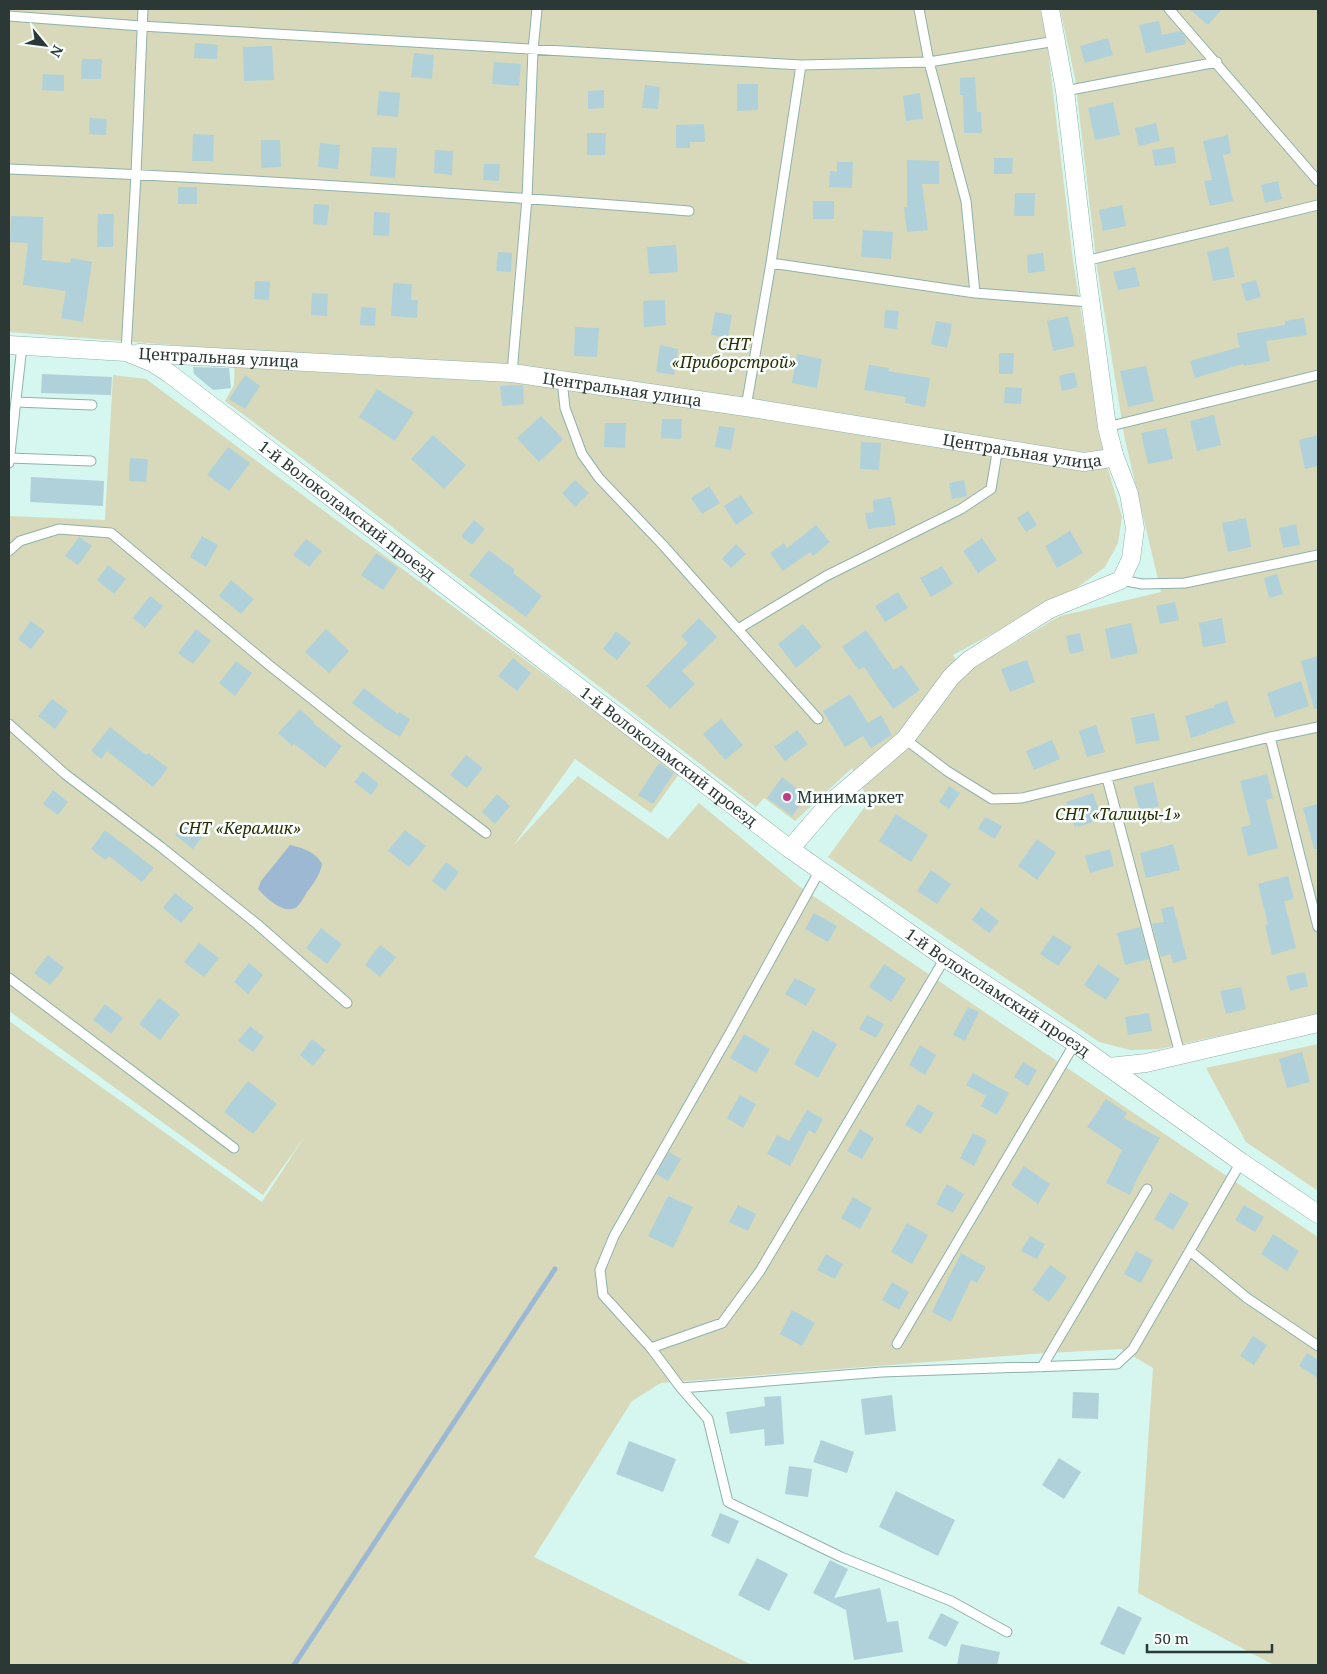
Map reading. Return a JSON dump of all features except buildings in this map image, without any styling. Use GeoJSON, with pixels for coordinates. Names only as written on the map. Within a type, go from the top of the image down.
{"type":"FeatureCollection","features":[{"type":"Feature","properties":{"kind":"street"},"geometry":{"type":"LineString","coordinates":[[790,848],[828,805],[905,739],[951,677],[968,660],[1050,609],[1121,580],[1132,559],[1135,528],[1128,494],[1114,455],[1107,427],[1065,91],[1050,9]]}},
{"type":"Feature","properties":{"kind":"street","name":"1-й Волоколамский проезд"},"geometry":{"type":"LineString","coordinates":[[15,346],[126,352],[153,363],[184,384],[820,870],[945,958],[1075,1043],[1241,1162],[1318,1214]]}},
{"type":"Feature","properties":{"kind":"street","name":"Центральная улица"},"geometry":{"type":"LineString","coordinates":[[126,352],[512,373],[998,447],[1084,462],[1105,459],[1114,455]]}},
{"type":"Feature","properties":{"kind":"street"},"geometry":{"type":"LineString","coordinates":[[1109,1067],[1146,1063],[1318,1023]]}},
{"type":"Feature","properties":{"kind":"lane"},"geometry":{"type":"LineString","coordinates":[[126,352],[136,174],[142,9]]}},
{"type":"Feature","properties":{"kind":"lane"},"geometry":{"type":"LineString","coordinates":[[512,373],[527,198],[533,50],[537,9]]}},
{"type":"Feature","properties":{"kind":"lane"},"geometry":{"type":"LineString","coordinates":[[919,9],[929,62],[966,201],[975,293]]}},
{"type":"Feature","properties":{"kind":"lane"},"geometry":{"type":"LineString","coordinates":[[1170,9],[1318,181]]}},
{"type":"Feature","properties":{"kind":"lane"},"geometry":{"type":"LineString","coordinates":[[9,16],[533,50],[801,64],[929,62],[1056,41]]}},
{"type":"Feature","properties":{"kind":"lane"},"geometry":{"type":"LineString","coordinates":[[1065,91],[1217,62]]}},
{"type":"Feature","properties":{"kind":"lane"},"geometry":{"type":"LineString","coordinates":[[746,408],[771,263],[801,64]]}},
{"type":"Feature","properties":{"kind":"lane"},"geometry":{"type":"LineString","coordinates":[[9,169],[136,174],[527,198],[689,211]]}},
{"type":"Feature","properties":{"kind":"lane"},"geometry":{"type":"LineString","coordinates":[[1085,261],[1318,205]]}},
{"type":"Feature","properties":{"kind":"lane"},"geometry":{"type":"LineString","coordinates":[[771,263],[975,293],[1090,302]]}},
{"type":"Feature","properties":{"kind":"lane"},"geometry":{"type":"LineString","coordinates":[[9,463],[16,402],[15,346]]}},
{"type":"Feature","properties":{"kind":"lane"},"geometry":{"type":"LineString","coordinates":[[1107,427],[1318,375]]}},
{"type":"Feature","properties":{"kind":"lane"},"geometry":{"type":"LineString","coordinates":[[562,380],[565,408],[582,454],[599,478],[662,544],[818,719]]}},
{"type":"Feature","properties":{"kind":"lane"},"geometry":{"type":"LineString","coordinates":[[16,402],[92,405]]}},
{"type":"Feature","properties":{"kind":"lane"},"geometry":{"type":"LineString","coordinates":[[738,629],[826,576],[961,509],[991,489],[998,447]]}},
{"type":"Feature","properties":{"kind":"lane"},"geometry":{"type":"LineString","coordinates":[[9,458],[91,461]]}},
{"type":"Feature","properties":{"kind":"lane"},"geometry":{"type":"LineString","coordinates":[[9,551],[20,541],[59,529],[112,533],[276,670],[356,734],[486,833]]}},
{"type":"Feature","properties":{"kind":"lane"},"geometry":{"type":"LineString","coordinates":[[1121,580],[1142,584],[1185,583],[1318,554]]}},
{"type":"Feature","properties":{"kind":"lane"},"geometry":{"type":"LineString","coordinates":[[9,724],[65,774],[161,847],[257,924],[347,1003]]}},
{"type":"Feature","properties":{"kind":"lane"},"geometry":{"type":"LineString","coordinates":[[905,739],[947,771],[992,799],[1022,798],[1318,727]]}},
{"type":"Feature","properties":{"kind":"lane"},"geometry":{"type":"LineString","coordinates":[[1270,737],[1318,927]]}},
{"type":"Feature","properties":{"kind":"lane"},"geometry":{"type":"LineString","coordinates":[[1107,778],[1180,1054]]}},
{"type":"Feature","properties":{"kind":"lane"},"geometry":{"type":"LineString","coordinates":[[820,870],[729,1035],[614,1236],[600,1270],[603,1296],[651,1348],[681,1388],[708,1419],[728,1502],[841,1557],[951,1601],[1007,1632]]}},
{"type":"Feature","properties":{"kind":"lane"},"geometry":{"type":"LineString","coordinates":[[651,1348],[722,1323],[760,1271],[945,958]]}},
{"type":"Feature","properties":{"kind":"lane"},"geometry":{"type":"LineString","coordinates":[[9,978],[234,1148]]}},
{"type":"Feature","properties":{"kind":"lane"},"geometry":{"type":"LineString","coordinates":[[897,1344],[1075,1043]]}},
{"type":"Feature","properties":{"kind":"lane"},"geometry":{"type":"LineString","coordinates":[[681,1388],[882,1372],[1117,1364],[1133,1349],[1241,1162]]}},
{"type":"Feature","properties":{"kind":"lane"},"geometry":{"type":"LineString","coordinates":[[1042,1367],[1147,1189]]}},
{"type":"Feature","properties":{"kind":"lane"},"geometry":{"type":"LineString","coordinates":[[1190,1251],[1247,1298],[1318,1346]]}},
{"type":"Feature","properties":{"kind":"green space","name":"СНТ «Приборстрой»"},"geometry":{"type":"Polygon","coordinates":[[[9,9],[1040,9],[1046,33],[1073,261],[1096,406],[1105,459],[1122,517],[1118,543],[1105,567],[1078,587],[953,655],[965,672],[1060,616],[1161,592],[1125,440],[1097,267],[1075,78],[1060,9],[1318,9],[1318,1014],[1159,1049],[1130,1050],[1099,1042],[828,857],[869,801],[852,768],[795,821],[764,798],[756,807],[335,483],[225,401],[234,385],[235,350],[9,332],[9,9]]]}},
{"type":"Feature","properties":{"kind":"green space","name":"СНТ «Керамик»"},"geometry":{"type":"Polygon","coordinates":[[[113,375],[146,379],[679,774],[651,813],[575,759],[513,846],[578,776],[668,839],[699,803],[800,887],[1318,1237],[1318,1665],[1274,1665],[1138,1593],[1153,1368],[1121,1349],[1032,1354],[661,1383],[632,1401],[534,1557],[752,1665],[9,1665],[9,1021],[262,1202],[305,1136],[263,1195],[9,1011],[9,516],[105,520],[113,375]]]}},
{"type":"Feature","properties":{"kind":"green space"},"geometry":{"type":"Polygon","coordinates":[[[1318,1044],[1318,1191],[1246,1142],[1206,1068],[1318,1044]]]}},
{"type":"Feature","properties":{"kind":"water"},"geometry":{"type":"Polygon","coordinates":[[[290,845],[313,854],[322,864],[320,872],[302,901],[295,908],[285,909],[275,904],[258,889],[261,881],[290,845]]]}},
{"type":"Feature","properties":{"kind":"waterway"},"geometry":{"type":"LineString","coordinates":[[294,1665],[555,1269]]}},
{"type":"Feature","properties":{"kind":"place","name":"Минимаркет"},"geometry":{"type":"Point","coordinates":[787,797]}},
{"type":"Feature","properties":{"kind":"park label","name":"СНТ «Талицы-1»"},"geometry":{"type":"Point","coordinates":[1118,814]}}]}
